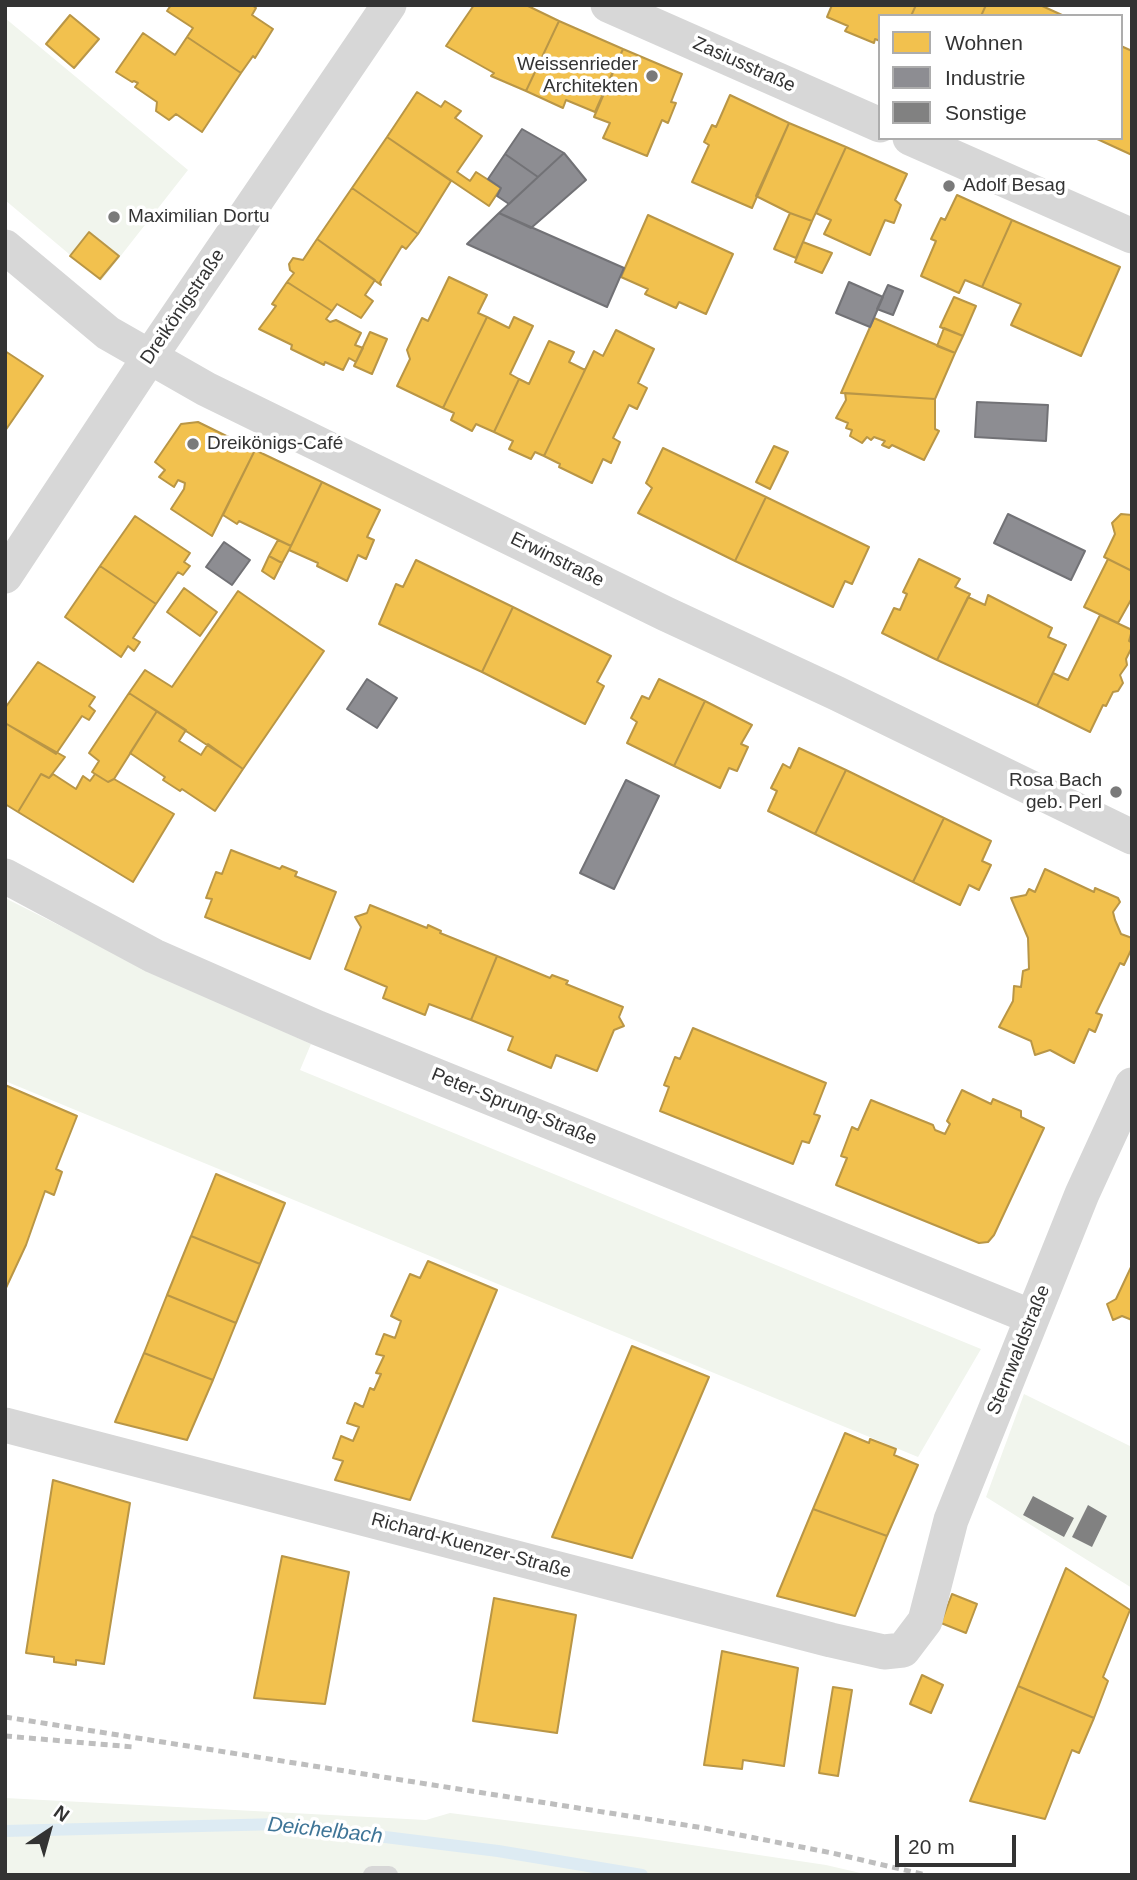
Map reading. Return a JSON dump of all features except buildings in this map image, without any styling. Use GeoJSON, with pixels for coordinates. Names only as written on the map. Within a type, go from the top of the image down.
{"type":"FeatureCollection","features":[{"type":"Feature","properties":{"kind":"street","name":"Dreikönigstraße"},"geometry":{"type":"LineString","coordinates":[[5,576],[149,358],[389,5]]}},
{"type":"Feature","properties":{"kind":"street","name":"Zasiusstraße"},"geometry":{"type":"LineString","coordinates":[[608,5],[878,124]]}},
{"type":"Feature","properties":{"kind":"street"},"geometry":{"type":"LineString","coordinates":[[915,140],[1132,236]]}},
{"type":"Feature","properties":{"kind":"street","name":"Erwinstraße"},"geometry":{"type":"LineString","coordinates":[[5,247],[108,333],[206,388],[654,608],[824,687],[1132,837]]}},
{"type":"Feature","properties":{"kind":"street","name":"Peter-Sprung-Straße"},"geometry":{"type":"LineString","coordinates":[[5,876],[154,956],[318,1028],[1032,1317]]}},
{"type":"Feature","properties":{"kind":"street","name":"Sternwaldstraße"},"geometry":{"type":"LineString","coordinates":[[925,1621],[951,1520],[1082,1194],[1132,1085]]}},
{"type":"Feature","properties":{"kind":"street","name":"Richard-Kuenzer-Straße"},"geometry":{"type":"LineString","coordinates":[[5,1425],[884,1653],[903,1650],[925,1621]]}},
{"type":"Feature","properties":{"kind":"lane"},"geometry":{"type":"LineString","coordinates":[[372,1875],[389,1875]]}},
{"type":"Feature","properties":{"kind":"shaded area"},"geometry":{"type":"Polygon","coordinates":[[[5,18],[188,170],[101,281],[5,200],[5,18]]]}},
{"type":"Feature","properties":{"kind":"shaded area"},"geometry":{"type":"Polygon","coordinates":[[[5,898],[120,956],[311,1044],[300,1070],[981,1349],[918,1457],[5,1081],[5,898]]]}},
{"type":"Feature","properties":{"kind":"shaded area"},"geometry":{"type":"Polygon","coordinates":[[[1024,1394],[1132,1447],[1132,1588],[986,1497],[1024,1394]]]}},
{"type":"Feature","properties":{"kind":"shaded area"},"geometry":{"type":"Polygon","coordinates":[[[5,1798],[426,1820],[450,1813],[638,1837],[826,1865],[869,1875],[5,1875],[5,1798]]]}},
{"type":"Feature","properties":{"kind":"waterway","name":"Deichelbach"},"geometry":{"type":"LineString","coordinates":[[5,1831],[280,1824],[498,1851],[642,1875]]}},
{"type":"Feature","properties":{"kind":"railway"},"geometry":{"type":"LineString","coordinates":[[5,1717],[704,1828],[926,1875]]}},
{"type":"Feature","properties":{"kind":"railway"},"geometry":{"type":"LineString","coordinates":[[5,1736],[133,1747]]}},
{"type":"Feature","properties":{"kind":"place","name":"Weissenrieder Architekten"},"geometry":{"type":"Point","coordinates":[652,76]}},
{"type":"Feature","properties":{"kind":"place","name":"Adolf Besag"},"geometry":{"type":"Point","coordinates":[949,186]}},
{"type":"Feature","properties":{"kind":"place","name":"Maximilian Dortu"},"geometry":{"type":"Point","coordinates":[114,217]}},
{"type":"Feature","properties":{"kind":"place","name":"Dreikönigs-Café"},"geometry":{"type":"Point","coordinates":[193,444]}},
{"type":"Feature","properties":{"kind":"place","name":"Rosa Bach geb. Perl"},"geometry":{"type":"Point","coordinates":[1116,792]}}]}
